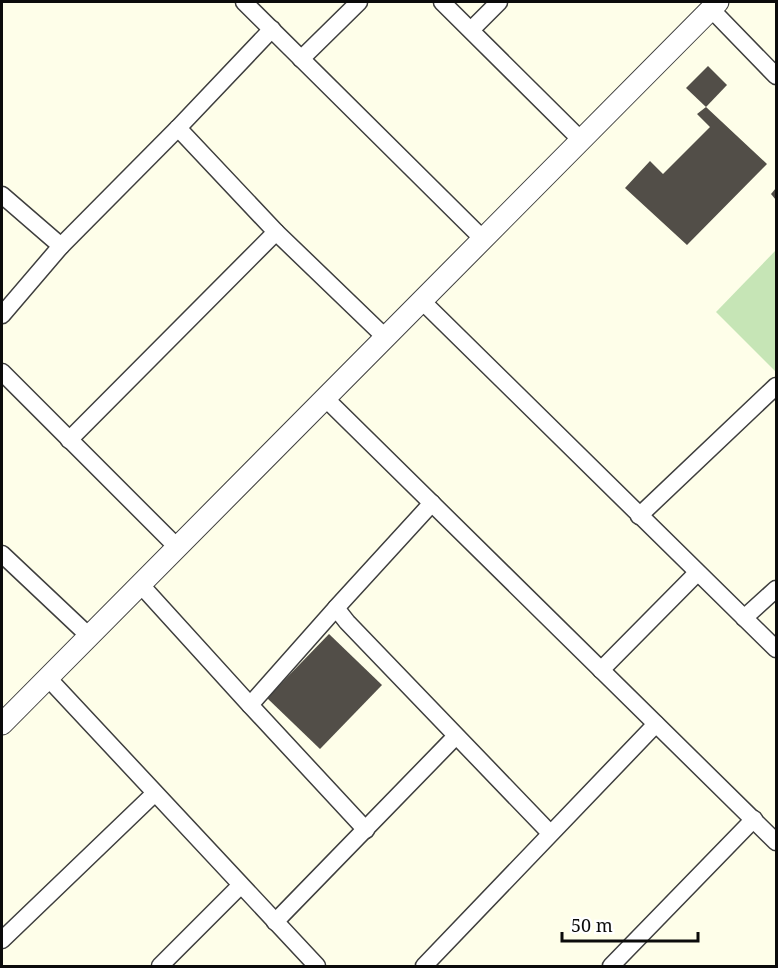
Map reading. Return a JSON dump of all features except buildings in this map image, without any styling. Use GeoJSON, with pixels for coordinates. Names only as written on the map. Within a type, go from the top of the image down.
{"type":"FeatureCollection","features":[{"type":"Feature","properties":{"kind":"street"},"geometry":{"type":"LineString","coordinates":[[244,2],[483,239]]}},
{"type":"Feature","properties":{"kind":"street"},"geometry":{"type":"LineString","coordinates":[[301,59],[359,2]]}},
{"type":"Feature","properties":{"kind":"street"},"geometry":{"type":"LineString","coordinates":[[442,2],[581,140]]}},
{"type":"Feature","properties":{"kind":"street"},"geometry":{"type":"LineString","coordinates":[[471,30],[499,2]]}},
{"type":"Feature","properties":{"kind":"street"},"geometry":{"type":"LineString","coordinates":[[2,724],[714,5],[777,76]]}},
{"type":"Feature","properties":{"kind":"street"},"geometry":{"type":"LineString","coordinates":[[2,315],[61,246],[272,29]]}},
{"type":"Feature","properties":{"kind":"street"},"geometry":{"type":"LineString","coordinates":[[178,128],[276,232],[385,337]]}},
{"type":"Feature","properties":{"kind":"street"},"geometry":{"type":"LineString","coordinates":[[2,195],[61,246]]}},
{"type":"Feature","properties":{"kind":"street"},"geometry":{"type":"LineString","coordinates":[[69,440],[276,232]]}},
{"type":"Feature","properties":{"kind":"street"},"geometry":{"type":"LineString","coordinates":[[422,301],[777,649]]}},
{"type":"Feature","properties":{"kind":"street"},"geometry":{"type":"LineString","coordinates":[[2,372],[177,547]]}},
{"type":"Feature","properties":{"kind":"street"},"geometry":{"type":"LineString","coordinates":[[639,516],[777,386]]}},
{"type":"Feature","properties":{"kind":"street"},"geometry":{"type":"LineString","coordinates":[[325,398],[777,842]]}},
{"type":"Feature","properties":{"kind":"street"},"geometry":{"type":"LineString","coordinates":[[250,705],[432,503]]}},
{"type":"Feature","properties":{"kind":"street"},"geometry":{"type":"LineString","coordinates":[[2,554],[89,636]]}},
{"type":"Feature","properties":{"kind":"street"},"geometry":{"type":"LineString","coordinates":[[601,670],[697,573]]}},
{"type":"Feature","properties":{"kind":"street"},"geometry":{"type":"LineString","coordinates":[[140,584],[366,830]]}},
{"type":"Feature","properties":{"kind":"street"},"geometry":{"type":"LineString","coordinates":[[744,618],[777,589]]}},
{"type":"Feature","properties":{"kind":"street"},"geometry":{"type":"LineString","coordinates":[[336,608],[550,833]]}},
{"type":"Feature","properties":{"kind":"street"},"geometry":{"type":"LineString","coordinates":[[48,678],[317,966]]}},
{"type":"Feature","properties":{"kind":"street"},"geometry":{"type":"LineString","coordinates":[[424,966],[656,724]]}},
{"type":"Feature","properties":{"kind":"street"},"geometry":{"type":"LineString","coordinates":[[275,922],[456,736]]}},
{"type":"Feature","properties":{"kind":"street"},"geometry":{"type":"LineString","coordinates":[[2,940],[154,793]]}},
{"type":"Feature","properties":{"kind":"street"},"geometry":{"type":"LineString","coordinates":[[611,966],[754,819]]}},
{"type":"Feature","properties":{"kind":"street"},"geometry":{"type":"LineString","coordinates":[[160,966],[240,886]]}},
{"type":"Feature","properties":{"kind":"green space"},"geometry":{"type":"Polygon","coordinates":[[[776,250],[776,372],[716,312],[776,250]]]}}]}
